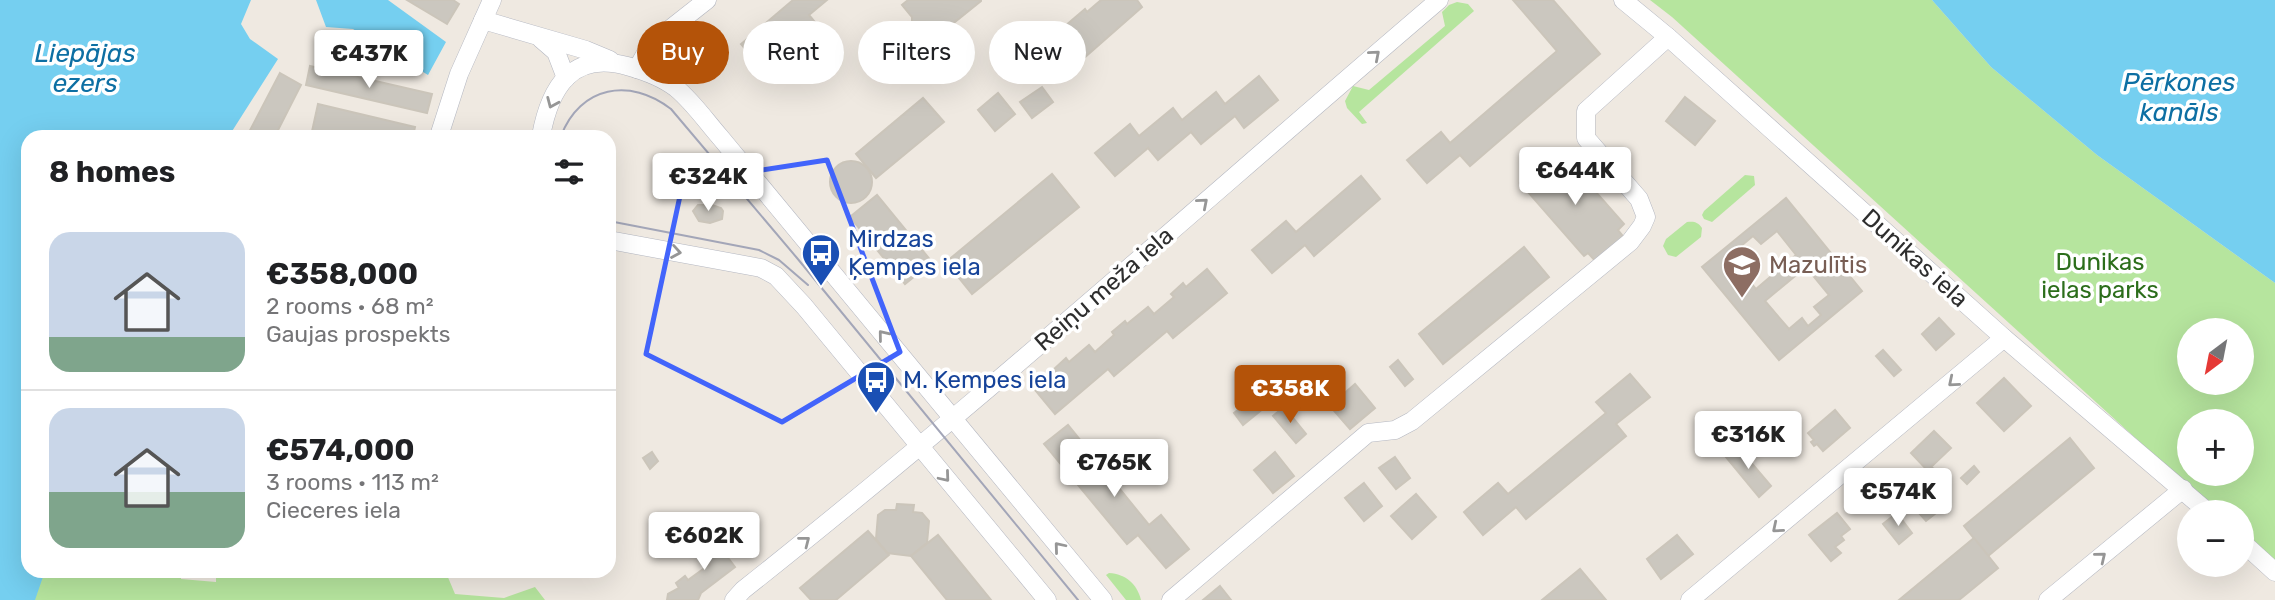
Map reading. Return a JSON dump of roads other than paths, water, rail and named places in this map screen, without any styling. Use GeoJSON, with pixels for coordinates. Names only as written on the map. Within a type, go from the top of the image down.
{"type":"FeatureCollection","features":[{"type":"Feature","properties":{"kind":"street"},"geometry":{"type":"LineString","coordinates":[[441,130],[459,74],[492,0]]}},
{"type":"Feature","properties":{"kind":"street"},"geometry":{"type":"LineString","coordinates":[[680,21],[707,0]]}},
{"type":"Feature","properties":{"kind":"street","name":"Reiņu meža iela"},"geometry":{"type":"LineString","coordinates":[[734,600],[952,420],[1439,0]]}},
{"type":"Feature","properties":{"kind":"street","name":"Dunikas iela"},"geometry":{"type":"LineString","coordinates":[[1623,0],[1668,37],[2004,338],[2195,500]]}},
{"type":"Feature","properties":{"kind":"street"},"geometry":{"type":"LineString","coordinates":[[483,20],[586,50],[637,69]]}},
{"type":"Feature","properties":{"kind":"street"},"geometry":{"type":"LineString","coordinates":[[538,37],[556,52],[566,78]]}},
{"type":"Feature","properties":{"kind":"street"},"geometry":{"type":"LineString","coordinates":[[1171,600],[1368,432],[1395,430],[1412,421],[1630,242],[1646,217],[1639,199],[1586,138],[1586,111],[1668,37]]}},
{"type":"Feature","properties":{"kind":"street"},"geometry":{"type":"LineString","coordinates":[[543,130],[554,97],[566,78],[578,68],[594,62],[618,64]]}},
{"type":"Feature","properties":{"kind":"street"},"geometry":{"type":"LineString","coordinates":[[669,84],[685,97],[1103,600]]}},
{"type":"Feature","properties":{"kind":"street"},"geometry":{"type":"LineString","coordinates":[[616,241],[761,268],[776,276],[804,306],[1047,600]]}},
{"type":"Feature","properties":{"kind":"street"},"geometry":{"type":"LineString","coordinates":[[1690,600],[2004,338]]}},
{"type":"Feature","properties":{"kind":"street"},"geometry":{"type":"LineString","coordinates":[[2048,600],[2183,489]]}},
{"type":"Feature","properties":{"kind":"street"},"geometry":{"type":"LineString","coordinates":[[2254,553],[2275,572]]}},
{"type":"Feature","properties":{"kind":"water","name":"Liepājas ezers"},"geometry":{"type":"Polygon","coordinates":[[[0,0],[251,0],[241,24],[250,39],[278,59],[233,130],[21,130],[21,578],[43,578],[35,600],[0,600],[0,0]]]}},
{"type":"Feature","properties":{"kind":"water"},"geometry":{"type":"Polygon","coordinates":[[[316,0],[388,0],[446,42],[428,75],[353,29],[326,27],[316,0]]]}},
{"type":"Feature","properties":{"kind":"water","name":"Pērkones kanāls"},"geometry":{"type":"Polygon","coordinates":[[[1932,0],[2275,0],[2275,283],[2097,155],[1991,67],[1932,0]]]}},
{"type":"Feature","properties":{"kind":"tram line"},"geometry":{"type":"LineString","coordinates":[[564,130],[580,106],[593,97],[608,92],[623,90],[639,93],[671,109],[1078,600]]}},
{"type":"Feature","properties":{"kind":"tram line"},"geometry":{"type":"LineString","coordinates":[[616,222],[759,250],[779,260],[808,285]]}},
{"type":"Feature","properties":{"kind":"place","name":"Mirdzas Ķempes iela"},"geometry":{"type":"Point","coordinates":[821,287]}},
{"type":"Feature","properties":{"kind":"place","name":"Mazulītis"},"geometry":{"type":"Point","coordinates":[1742,299]}},
{"type":"Feature","properties":{"kind":"place","name":"M. Ķempes iela"},"geometry":{"type":"Point","coordinates":[876,414]}},
{"type":"Feature","properties":{"kind":"park label","name":"Dunikas ielas parks"},"geometry":{"type":"Point","coordinates":[2100,276]}}]}
